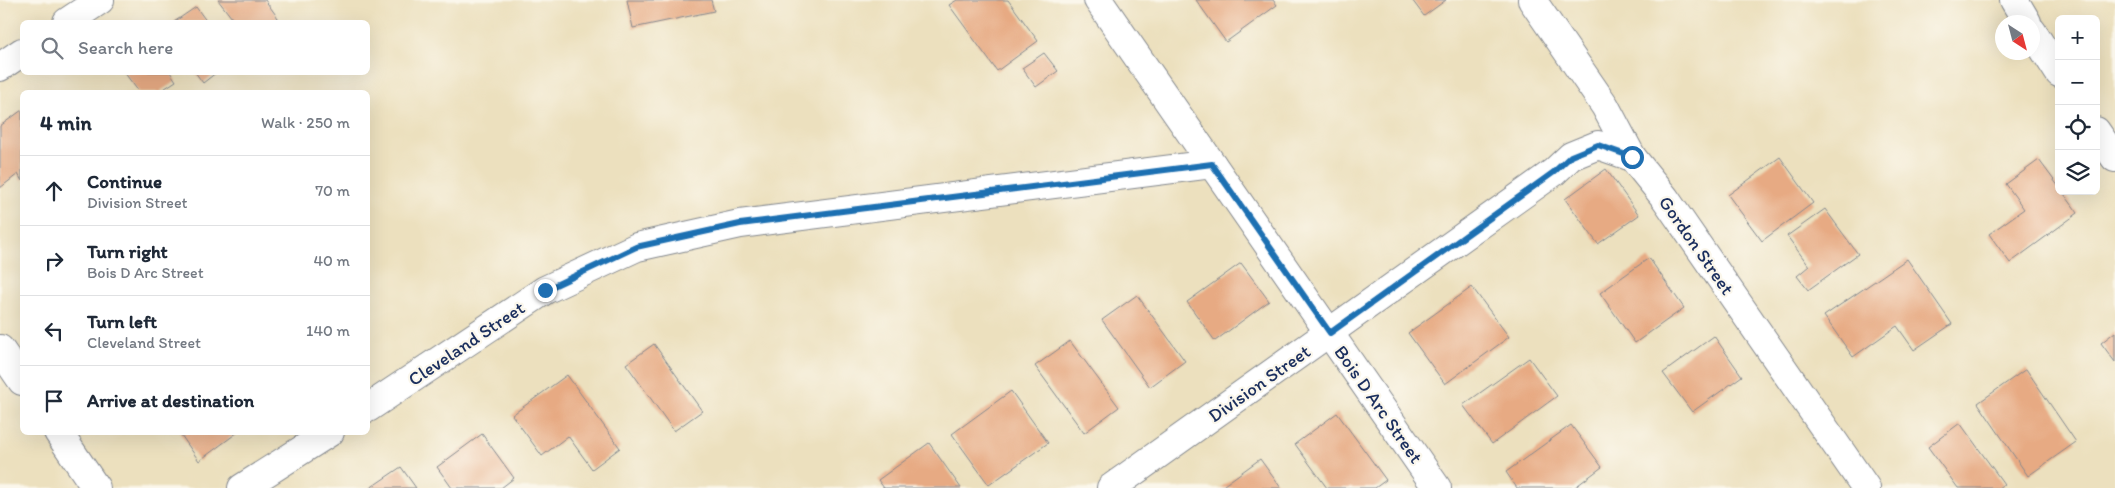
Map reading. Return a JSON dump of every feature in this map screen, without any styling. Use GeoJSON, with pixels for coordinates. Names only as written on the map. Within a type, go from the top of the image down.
{"type":"FeatureCollection","features":[{"type":"Feature","properties":{"kind":"street"},"geometry":{"type":"LineString","coordinates":[[70,20],[100,0]]}},
{"type":"Feature","properties":{"kind":"street","name":"Bois D Arc Street"},"geometry":{"type":"LineString","coordinates":[[1098,0],[1437,488]]}},
{"type":"Feature","properties":{"kind":"street","name":"Gordon Street"},"geometry":{"type":"LineString","coordinates":[[1532,0],[1606,106],[1632,157],[1665,198],[1866,488]]}},
{"type":"Feature","properties":{"kind":"street"},"geometry":{"type":"LineString","coordinates":[[2014,0],[2023,15]]}},
{"type":"Feature","properties":{"kind":"street"},"geometry":{"type":"LineString","coordinates":[[2040,44],[2055,68]]}},
{"type":"Feature","properties":{"kind":"street"},"geometry":{"type":"LineString","coordinates":[[0,67],[20,53]]}},
{"type":"Feature","properties":{"kind":"street"},"geometry":{"type":"LineString","coordinates":[[2100,137],[2115,158]]}},
{"type":"Feature","properties":{"kind":"street","name":"Division Street"},"geometry":{"type":"LineString","coordinates":[[1112,488],[1554,172],[1571,156],[1598,145],[1632,157]]}},
{"type":"Feature","properties":{"kind":"street","name":"Cleveland Street"},"geometry":{"type":"LineString","coordinates":[[370,407],[545,290],[636,247],[740,224],[1212,164]]}},
{"type":"Feature","properties":{"kind":"street"},"geometry":{"type":"LineString","coordinates":[[0,349],[20,378]]}},
{"type":"Feature","properties":{"kind":"street"},"geometry":{"type":"LineString","coordinates":[[60,435],[96,488]]}},
{"type":"Feature","properties":{"kind":"street"},"geometry":{"type":"LineString","coordinates":[[242,488],[325,435]]}},
{"type":"Feature","properties":{"kind":"building"},"geometry":{"type":"Polygon","coordinates":[[[218,0],[265,0],[278,18],[274,20],[233,20],[218,0]]]}},
{"type":"Feature","properties":{"kind":"building"},"geometry":{"type":"Polygon","coordinates":[[[627,0],[711,0],[714,11],[633,28],[627,0]]]}},
{"type":"Feature","properties":{"kind":"building"},"geometry":{"type":"Polygon","coordinates":[[[957,0],[1008,0],[1038,41],[997,71],[949,5],[957,0]]]}},
{"type":"Feature","properties":{"kind":"building"},"geometry":{"type":"Polygon","coordinates":[[[1196,0],[1273,0],[1277,5],[1226,42],[1196,0]]]}},
{"type":"Feature","properties":{"kind":"building"},"geometry":{"type":"Polygon","coordinates":[[[1412,0],[1446,0],[1424,16],[1412,0]]]}},
{"type":"Feature","properties":{"kind":"building"},"geometry":{"type":"Polygon","coordinates":[[[196,7],[206,20],[177,20],[196,7]]]}},
{"type":"Feature","properties":{"kind":"building"},"geometry":{"type":"Polygon","coordinates":[[[1044,53],[1058,71],[1036,87],[1022,68],[1044,53]]]}},
{"type":"Feature","properties":{"kind":"building"},"geometry":{"type":"Polygon","coordinates":[[[126,75],[172,75],[176,81],[162,90],[138,90],[126,75]]]}},
{"type":"Feature","properties":{"kind":"building"},"geometry":{"type":"Polygon","coordinates":[[[197,75],[213,75],[203,83],[197,75]]]}},
{"type":"Feature","properties":{"kind":"building"},"geometry":{"type":"Polygon","coordinates":[[[20,111],[20,178],[18,174],[0,188],[0,126],[20,111]]]}},
{"type":"Feature","properties":{"kind":"building"},"geometry":{"type":"Polygon","coordinates":[[[1780,157],[1813,203],[1762,241],[1728,195],[1780,157]]]}},
{"type":"Feature","properties":{"kind":"building"},"geometry":{"type":"Polygon","coordinates":[[[2039,160],[2055,182],[2055,195],[2065,195],[2078,213],[2010,263],[1989,234],[2024,209],[2006,184],[2039,160]]]}},
{"type":"Feature","properties":{"kind":"building"},"geometry":{"type":"Polygon","coordinates":[[[1606,169],[1639,215],[1598,244],[1565,199],[1606,169]]]}},
{"type":"Feature","properties":{"kind":"building"},"geometry":{"type":"Polygon","coordinates":[[[1825,209],[1858,254],[1808,290],[1797,276],[1809,266],[1787,236],[1825,209]]]}},
{"type":"Feature","properties":{"kind":"building"},"geometry":{"type":"Polygon","coordinates":[[[1649,258],[1684,308],[1635,343],[1600,293],[1649,258]]]}},
{"type":"Feature","properties":{"kind":"building"},"geometry":{"type":"Polygon","coordinates":[[[1907,259],[1952,324],[1914,350],[1897,326],[1853,357],[1824,316],[1907,259]]]}},
{"type":"Feature","properties":{"kind":"building"},"geometry":{"type":"Polygon","coordinates":[[[1241,263],[1269,301],[1215,341],[1187,302],[1241,263]]]}},
{"type":"Feature","properties":{"kind":"building"},"geometry":{"type":"Polygon","coordinates":[[[1472,287],[1509,337],[1445,384],[1408,333],[1472,287]]]}},
{"type":"Feature","properties":{"kind":"building"},"geometry":{"type":"Polygon","coordinates":[[[1137,295],[1185,361],[1150,387],[1102,320],[1137,295]]]}},
{"type":"Feature","properties":{"kind":"building"},"geometry":{"type":"Polygon","coordinates":[[[2115,332],[2115,362],[2101,343],[2115,332]]]}},
{"type":"Feature","properties":{"kind":"building"},"geometry":{"type":"Polygon","coordinates":[[[1714,336],[1742,376],[1692,412],[1663,373],[1714,336]]]}},
{"type":"Feature","properties":{"kind":"building"},"geometry":{"type":"Polygon","coordinates":[[[1070,341],[1119,407],[1084,433],[1035,366],[1070,341]]]}},
{"type":"Feature","properties":{"kind":"building"},"geometry":{"type":"Polygon","coordinates":[[[654,344],[702,411],[674,431],[626,364],[654,344]]]}},
{"type":"Feature","properties":{"kind":"building"},"geometry":{"type":"Polygon","coordinates":[[[1529,358],[1557,396],[1492,444],[1463,405],[1529,358]]]}},
{"type":"Feature","properties":{"kind":"building"},"geometry":{"type":"Polygon","coordinates":[[[2026,369],[2076,442],[2028,476],[1978,403],[2026,369]]]}},
{"type":"Feature","properties":{"kind":"building"},"geometry":{"type":"Polygon","coordinates":[[[567,375],[620,448],[592,469],[568,436],[542,456],[512,415],[567,375]]]}},
{"type":"Feature","properties":{"kind":"building"},"geometry":{"type":"Polygon","coordinates":[[[1011,391],[1048,443],[989,485],[952,434],[1011,391]]]}},
{"type":"Feature","properties":{"kind":"building"},"geometry":{"type":"Polygon","coordinates":[[[1337,413],[1386,480],[1375,488],[1327,488],[1295,444],[1337,413]]]}},
{"type":"Feature","properties":{"kind":"building"},"geometry":{"type":"Polygon","coordinates":[[[1960,423],[2004,484],[1998,488],[1958,488],[1928,447],[1960,423]]]}},
{"type":"Feature","properties":{"kind":"building"},"geometry":{"type":"Polygon","coordinates":[[[1571,425],[1602,467],[1574,488],[1517,488],[1506,472],[1571,425]]]}},
{"type":"Feature","properties":{"kind":"building"},"geometry":{"type":"Polygon","coordinates":[[[482,434],[514,478],[501,488],[452,488],[437,467],[482,434]]]}},
{"type":"Feature","properties":{"kind":"building"},"geometry":{"type":"Polygon","coordinates":[[[181,435],[234,435],[199,461],[181,435]]]}},
{"type":"Feature","properties":{"kind":"building"},"geometry":{"type":"Polygon","coordinates":[[[929,443],[961,488],[884,488],[878,480],[929,443]]]}},
{"type":"Feature","properties":{"kind":"building"},"geometry":{"type":"Polygon","coordinates":[[[1260,459],[1281,488],[1220,488],[1260,459]]]}},
{"type":"Feature","properties":{"kind":"building"},"geometry":{"type":"Polygon","coordinates":[[[401,467],[416,488],[370,488],[401,467]]]}},
{"type":"Feature","properties":{"kind":"route"},"geometry":{"type":"LineString","coordinates":[[545,290],[636,247],[740,224],[1212,164],[1330,333],[1554,172],[1571,156],[1598,145],[1632,157]]}}]}
